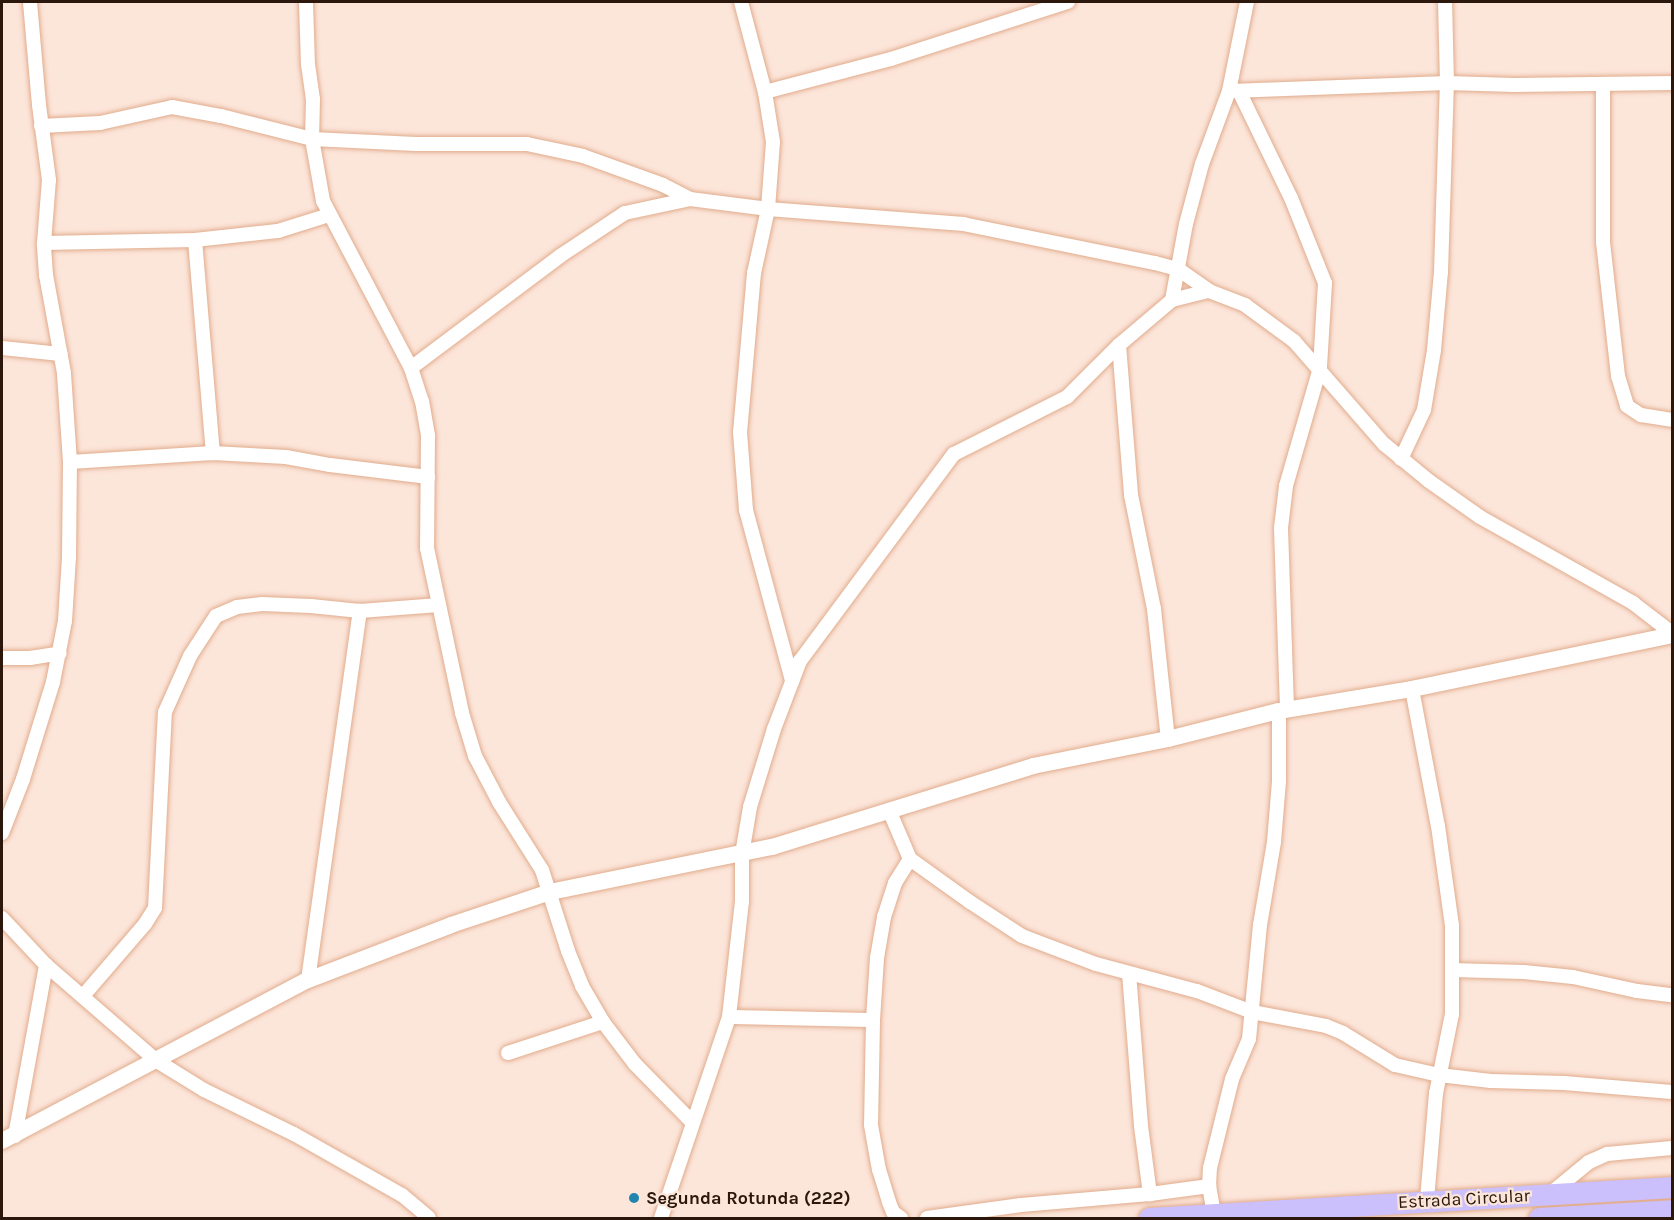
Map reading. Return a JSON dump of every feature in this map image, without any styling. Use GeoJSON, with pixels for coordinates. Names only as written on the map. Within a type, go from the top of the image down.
{"type":"FeatureCollection","features":[{"type":"Feature","properties":{"kind":"main road","name":"Estrada Circular"},"geometry":{"type":"LineString","coordinates":[[1149,1218],[1672,1187]]}},
{"type":"Feature","properties":{"kind":"main road","name":"Estrada Circular"},"geometry":{"type":"LineString","coordinates":[[1539,1218],[1606,1216],[1672,1210]]}},
{"type":"Feature","properties":{"kind":"street"},"geometry":{"type":"LineString","coordinates":[[2,833],[23,779],[53,682],[60,653],[68,580],[70,462],[61,354],[47,283],[44,243],[49,180],[41,126],[30,2]]}},
{"type":"Feature","properties":{"kind":"street"},"geometry":{"type":"LineString","coordinates":[[306,2],[308,55],[313,99],[312,139],[323,201],[411,368],[422,401],[428,436],[428,548],[462,713],[475,756],[504,812],[542,870],[568,951],[582,986],[603,1022],[635,1064],[692,1122]]}},
{"type":"Feature","properties":{"kind":"street"},"geometry":{"type":"LineString","coordinates":[[741,2],[765,92],[773,142],[768,209],[754,273],[740,432],[746,510],[792,681]]}},
{"type":"Feature","properties":{"kind":"street"},"geometry":{"type":"LineString","coordinates":[[765,92],[891,59],[1068,2]]}},
{"type":"Feature","properties":{"kind":"street"},"geometry":{"type":"LineString","coordinates":[[1173,300],[1186,224],[1202,164],[1234,91],[1247,2]]}},
{"type":"Feature","properties":{"kind":"street"},"geometry":{"type":"LineString","coordinates":[[1401,459],[1424,410],[1434,350],[1441,272],[1447,83],[1445,2]]}},
{"type":"Feature","properties":{"kind":"street"},"geometry":{"type":"LineString","coordinates":[[1234,91],[1447,83],[1603,85],[1672,83]]}},
{"type":"Feature","properties":{"kind":"street"},"geometry":{"type":"LineString","coordinates":[[1603,85],[1603,242],[1618,376],[1627,406],[1641,415],[1672,420]]}},
{"type":"Feature","properties":{"kind":"street"},"geometry":{"type":"LineString","coordinates":[[1214,1214],[1209,1186],[1210,1168],[1232,1079],[1249,1039],[1260,925],[1274,842],[1283,710],[1281,528],[1286,486],[1320,368],[1325,283],[1291,198],[1234,91]]}},
{"type":"Feature","properties":{"kind":"street"},"geometry":{"type":"LineString","coordinates":[[41,126],[100,123],[172,107],[221,116],[312,139],[416,144],[527,144],[584,156],[663,185],[690,199]]}},
{"type":"Feature","properties":{"kind":"street"},"geometry":{"type":"LineString","coordinates":[[411,368],[544,267],[625,213],[690,199],[768,209],[963,224],[1178,269],[1209,291],[1245,304],[1294,341],[1320,368],[1384,444],[1401,459],[1480,517],[1633,603],[1672,634]]}},
{"type":"Feature","properties":{"kind":"street"},"geometry":{"type":"LineString","coordinates":[[44,243],[195,240],[278,231],[329,215]]}},
{"type":"Feature","properties":{"kind":"street"},"geometry":{"type":"LineString","coordinates":[[195,240],[213,453]]}},
{"type":"Feature","properties":{"kind":"street"},"geometry":{"type":"LineString","coordinates":[[661,1218],[729,1017],[742,902],[742,854],[750,807],[774,729],[800,661],[954,454],[1067,397],[1119,345],[1173,300],[1209,291]]}},
{"type":"Feature","properties":{"kind":"street"},"geometry":{"type":"LineString","coordinates":[[1119,345],[1131,495],[1154,609],[1168,739]]}},
{"type":"Feature","properties":{"kind":"street"},"geometry":{"type":"LineString","coordinates":[[2,348],[61,354]]}},
{"type":"Feature","properties":{"kind":"street"},"geometry":{"type":"LineString","coordinates":[[70,462],[213,453],[286,457],[428,477]]}},
{"type":"Feature","properties":{"kind":"street"},"geometry":{"type":"LineString","coordinates":[[83,996],[145,924],[155,908],[165,712],[206,627],[216,616],[224,611],[262,604],[360,611],[440,605]]}},
{"type":"Feature","properties":{"kind":"street"},"geometry":{"type":"LineString","coordinates":[[308,980],[360,611]]}},
{"type":"Feature","properties":{"kind":"street"},"geometry":{"type":"LineString","coordinates":[[8,1138],[308,980],[451,925],[550,892],[742,854],[799,840],[1033,766],[1168,739],[1283,710],[1412,689],[1672,634]]}},
{"type":"Feature","properties":{"kind":"street"},"geometry":{"type":"LineString","coordinates":[[2,658],[30,658],[60,653]]}},
{"type":"Feature","properties":{"kind":"street"},"geometry":{"type":"LineString","coordinates":[[30,658],[53,682]]}},
{"type":"Feature","properties":{"kind":"street"},"geometry":{"type":"LineString","coordinates":[[1412,689],[1447,882],[1452,925],[1452,1014],[1439,1075],[1427,1200]]}},
{"type":"Feature","properties":{"kind":"street"},"geometry":{"type":"LineString","coordinates":[[889,810],[910,859],[1022,936],[1096,964],[1197,991],[1252,1012],[1326,1026],[1343,1033],[1395,1065],[1439,1075],[1491,1082],[1564,1083],[1672,1092]]}},
{"type":"Feature","properties":{"kind":"street"},"geometry":{"type":"LineString","coordinates":[[901,1218],[893,1212],[889,1202],[879,1170],[871,1125],[873,1020],[877,958],[884,917],[895,883],[910,859]]}},
{"type":"Feature","properties":{"kind":"street"},"geometry":{"type":"LineString","coordinates":[[2,918],[46,965],[157,1060],[204,1090],[294,1134],[402,1195],[429,1218]]}},
{"type":"Feature","properties":{"kind":"street"},"geometry":{"type":"LineString","coordinates":[[8,1138],[46,965]]}},
{"type":"Feature","properties":{"kind":"street"},"geometry":{"type":"LineString","coordinates":[[1452,970],[1574,977],[1637,991],[1672,995]]}},
{"type":"Feature","properties":{"kind":"street"},"geometry":{"type":"LineString","coordinates":[[1129,973],[1130,1015],[1150,1194]]}},
{"type":"Feature","properties":{"kind":"street"},"geometry":{"type":"LineString","coordinates":[[729,1017],[873,1020]]}},
{"type":"Feature","properties":{"kind":"street"},"geometry":{"type":"LineString","coordinates":[[508,1053],[603,1022]]}},
{"type":"Feature","properties":{"kind":"street"},"geometry":{"type":"LineString","coordinates":[[1549,1195],[1588,1162],[1607,1154],[1672,1148]]}},
{"type":"Feature","properties":{"kind":"street"},"geometry":{"type":"LineString","coordinates":[[927,1218],[1010,1206],[1150,1194],[1209,1186]]}},
{"type":"Feature","properties":{"kind":"place","name":"Segunda Rotunda (222)"},"geometry":{"type":"Point","coordinates":[634,1198]}}]}
